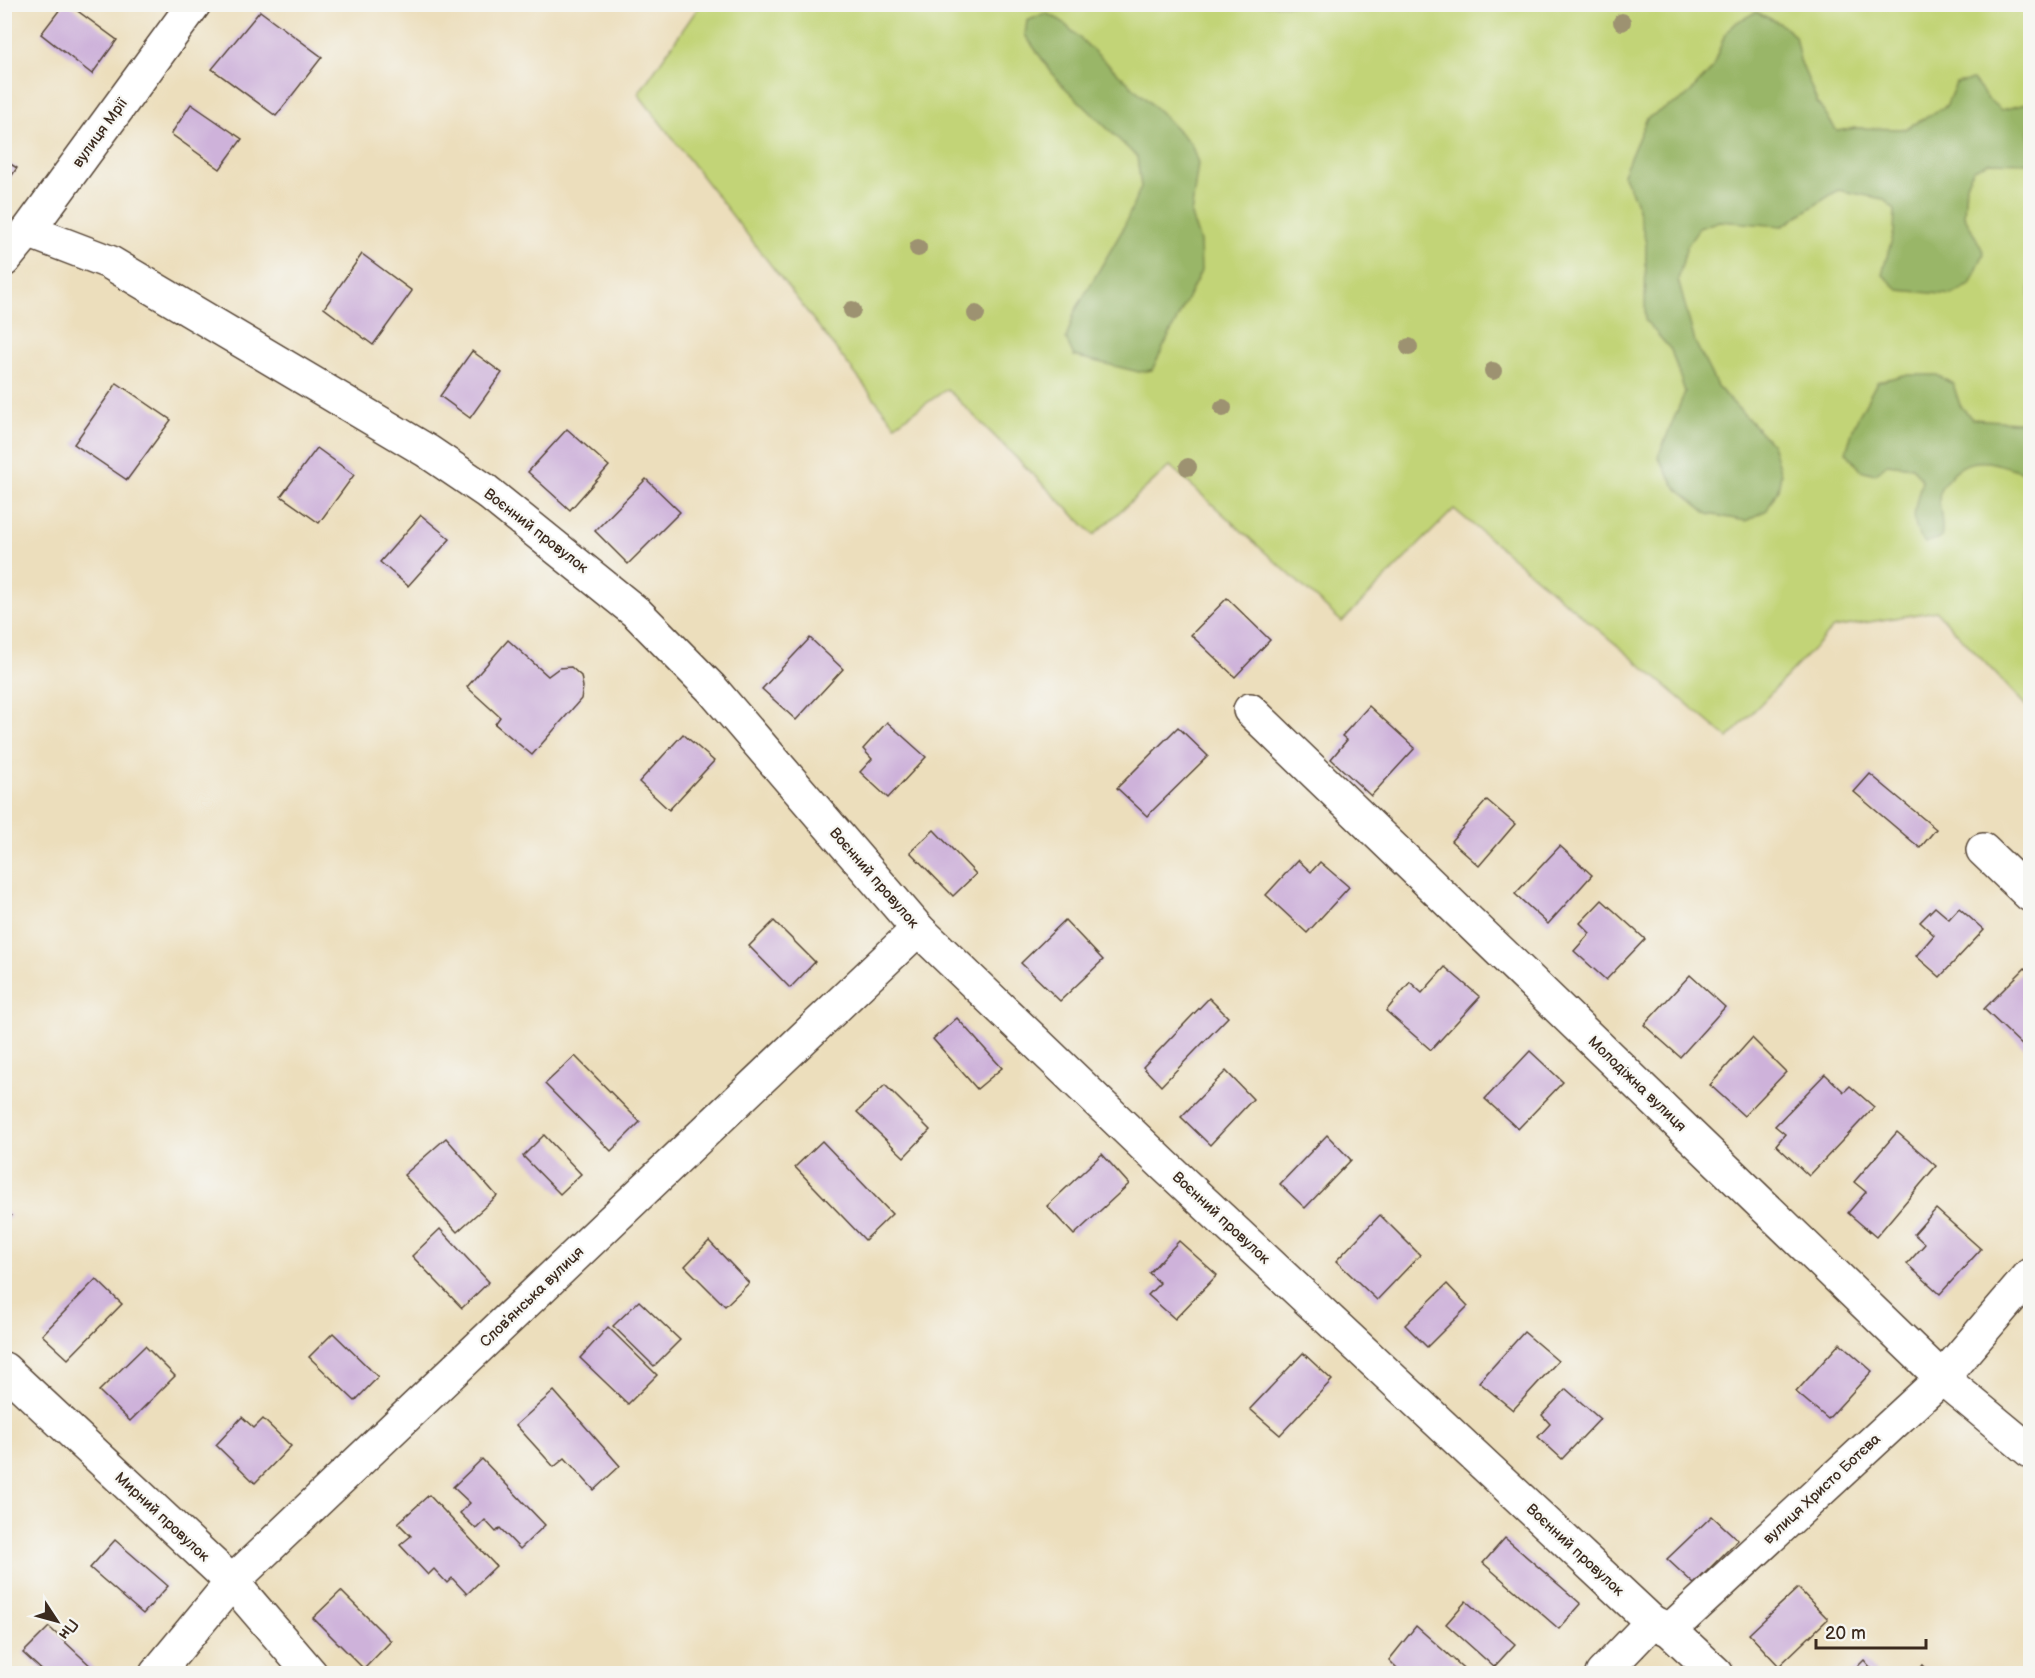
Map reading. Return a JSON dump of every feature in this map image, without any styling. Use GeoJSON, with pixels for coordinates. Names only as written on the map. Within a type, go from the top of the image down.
{"type":"FeatureCollection","features":[{"type":"Feature","properties":{"kind":"street","name":"вулиця Мрії"},"geometry":{"type":"LineString","coordinates":[[4,260],[28,231],[194,4]]}},
{"type":"Feature","properties":{"kind":"street","name":"Воєнний провулок"},"geometry":{"type":"LineString","coordinates":[[28,231],[109,262],[352,404],[486,490],[638,613],[711,688],[918,929],[1164,1165],[1661,1626],[1717,1674]]}},
{"type":"Feature","properties":{"kind":"street","name":"Молодіжна вулиця"},"geometry":{"type":"LineString","coordinates":[[1250,710],[1942,1378],[2031,1451]]}},
{"type":"Feature","properties":{"kind":"street"},"geometry":{"type":"LineString","coordinates":[[1983,850],[2031,896]]}},
{"type":"Feature","properties":{"kind":"street","name":"Словʼянська вулиця"},"geometry":{"type":"LineString","coordinates":[[156,1674],[232,1582],[918,929]]}},
{"type":"Feature","properties":{"kind":"street","name":"вулиця Христо Ботєва"},"geometry":{"type":"LineString","coordinates":[[1602,1674],[1661,1626],[1942,1378],[2031,1275]]}},
{"type":"Feature","properties":{"kind":"street","name":"Мирний провулок"},"geometry":{"type":"LineString","coordinates":[[4,1369],[232,1582],[311,1674]]}},
{"type":"Feature","properties":{"kind":"green space"},"geometry":{"type":"Polygon","coordinates":[[[700,5],[2030,5],[2030,710],[1936,611],[1833,628],[1728,738],[1454,509],[1342,622],[1170,466],[1094,535],[947,389],[895,425],[638,94],[700,5]]]}},
{"type":"Feature","properties":{"kind":"green space"},"geometry":{"type":"Polygon","coordinates":[[[1756,12],[1779,23],[1795,36],[1800,60],[1818,104],[1837,131],[1856,128],[1905,129],[1946,106],[1956,83],[1973,80],[1988,99],[2001,110],[2030,103],[2030,163],[1989,162],[1974,169],[1966,184],[1964,215],[1984,253],[1970,285],[1952,295],[1899,290],[1882,274],[1894,232],[1895,210],[1883,199],[1838,190],[1783,226],[1719,221],[1699,228],[1687,245],[1678,280],[1695,342],[1717,386],[1772,444],[1781,474],[1778,489],[1767,510],[1746,521],[1708,514],[1676,488],[1658,457],[1685,392],[1671,350],[1645,320],[1646,243],[1636,201],[1623,174],[1647,118],[1685,98],[1712,69],[1725,34],[1737,22],[1756,12]]]}},
{"type":"Feature","properties":{"kind":"green space"},"geometry":{"type":"Polygon","coordinates":[[[1045,13],[1060,20],[1160,112],[1191,144],[1198,163],[1191,215],[1200,242],[1201,271],[1152,370],[1139,372],[1074,356],[1066,339],[1075,311],[1122,231],[1141,187],[1137,157],[1057,80],[1025,35],[1027,21],[1045,13]]]}},
{"type":"Feature","properties":{"kind":"green space"},"geometry":{"type":"Polygon","coordinates":[[[1904,375],[1937,375],[1953,384],[1960,405],[1972,419],[2030,423],[2030,475],[1988,462],[1968,464],[1958,469],[1945,482],[1939,494],[1941,538],[1925,543],[1916,528],[1914,513],[1922,480],[1912,467],[1887,464],[1875,474],[1861,470],[1846,452],[1855,423],[1877,382],[1904,375]]]}},
{"type":"Feature","properties":{"kind":"building"},"geometry":{"type":"Polygon","coordinates":[[[4,4],[13,4],[4,16],[4,4]]]}},
{"type":"Feature","properties":{"kind":"building"},"geometry":{"type":"Polygon","coordinates":[[[64,4],[68,4],[117,40],[92,74],[41,34],[64,4]]]}},
{"type":"Feature","properties":{"kind":"building"},"geometry":{"type":"Polygon","coordinates":[[[260,11],[322,57],[276,116],[212,69],[260,11]]]}},
{"type":"Feature","properties":{"kind":"building"},"geometry":{"type":"Polygon","coordinates":[[[191,104],[242,139],[220,169],[171,134],[191,104]]]}},
{"type":"Feature","properties":{"kind":"building"},"geometry":{"type":"Polygon","coordinates":[[[4,160],[17,168],[4,187],[4,160]]]}},
{"type":"Feature","properties":{"kind":"building"},"geometry":{"type":"Polygon","coordinates":[[[362,254],[412,291],[373,345],[324,308],[362,254]]]}},
{"type":"Feature","properties":{"kind":"building"},"geometry":{"type":"Polygon","coordinates":[[[472,351],[502,373],[470,418],[440,396],[472,351]]]}},
{"type":"Feature","properties":{"kind":"building"},"geometry":{"type":"Polygon","coordinates":[[[117,383],[171,420],[127,480],[74,444],[117,383]]]}},
{"type":"Feature","properties":{"kind":"building"},"geometry":{"type":"Polygon","coordinates":[[[567,429],[609,466],[570,510],[528,472],[567,429]]]}},
{"type":"Feature","properties":{"kind":"building"},"geometry":{"type":"Polygon","coordinates":[[[317,448],[354,475],[319,523],[281,496],[317,448]]]}},
{"type":"Feature","properties":{"kind":"building"},"geometry":{"type":"Polygon","coordinates":[[[646,479],[680,512],[628,564],[595,531],[646,479]]]}},
{"type":"Feature","properties":{"kind":"building"},"geometry":{"type":"Polygon","coordinates":[[[421,515],[450,539],[408,586],[380,562],[421,515]]]}},
{"type":"Feature","properties":{"kind":"building"},"geometry":{"type":"Polygon","coordinates":[[[1227,598],[1270,640],[1235,677],[1191,635],[1227,598]]]}},
{"type":"Feature","properties":{"kind":"building"},"geometry":{"type":"Polygon","coordinates":[[[810,638],[843,669],[796,720],[762,689],[810,638]]]}},
{"type":"Feature","properties":{"kind":"building"},"geometry":{"type":"Polygon","coordinates":[[[508,640],[548,676],[559,668],[571,667],[581,676],[583,687],[581,699],[532,755],[495,724],[500,717],[467,687],[508,640]]]}},
{"type":"Feature","properties":{"kind":"building"},"geometry":{"type":"Polygon","coordinates":[[[1369,706],[1415,748],[1371,796],[1331,759],[1347,740],[1342,736],[1369,706]]]}},
{"type":"Feature","properties":{"kind":"building"},"geometry":{"type":"Polygon","coordinates":[[[887,722],[926,757],[888,798],[860,772],[872,759],[863,749],[887,722]]]}},
{"type":"Feature","properties":{"kind":"building"},"geometry":{"type":"Polygon","coordinates":[[[1178,727],[1208,756],[1147,816],[1117,788],[1178,727]]]}},
{"type":"Feature","properties":{"kind":"building"},"geometry":{"type":"Polygon","coordinates":[[[683,734],[714,761],[669,810],[639,782],[683,734]]]}},
{"type":"Feature","properties":{"kind":"building"},"geometry":{"type":"Polygon","coordinates":[[[1870,774],[1936,829],[1920,848],[1854,792],[1870,774]]]}},
{"type":"Feature","properties":{"kind":"building"},"geometry":{"type":"Polygon","coordinates":[[[1487,800],[1515,824],[1479,866],[1451,841],[1487,800]]]}},
{"type":"Feature","properties":{"kind":"building"},"geometry":{"type":"Polygon","coordinates":[[[934,830],[976,874],[953,896],[910,852],[934,830]]]}},
{"type":"Feature","properties":{"kind":"building"},"geometry":{"type":"Polygon","coordinates":[[[1560,846],[1592,875],[1548,924],[1515,894],[1560,846]]]}},
{"type":"Feature","properties":{"kind":"building"},"geometry":{"type":"Polygon","coordinates":[[[1298,860],[1311,872],[1320,862],[1349,887],[1307,933],[1266,895],[1298,860]]]}},
{"type":"Feature","properties":{"kind":"building"},"geometry":{"type":"Polygon","coordinates":[[[1602,900],[1645,939],[1606,980],[1574,951],[1590,933],[1580,923],[1602,900]]]}},
{"type":"Feature","properties":{"kind":"building"},"geometry":{"type":"Polygon","coordinates":[[[1935,907],[1949,919],[1959,908],[1984,930],[1940,977],[1916,956],[1934,935],[1920,922],[1935,907]]]}},
{"type":"Feature","properties":{"kind":"building"},"geometry":{"type":"Polygon","coordinates":[[[1065,920],[1103,960],[1060,1001],[1021,963],[1065,920]]]}},
{"type":"Feature","properties":{"kind":"building"},"geometry":{"type":"Polygon","coordinates":[[[774,921],[815,962],[790,988],[749,946],[774,921]]]}},
{"type":"Feature","properties":{"kind":"building"},"geometry":{"type":"Polygon","coordinates":[[[1445,967],[1480,997],[1431,1050],[1386,1011],[1410,982],[1422,993],[1445,967]]]}},
{"type":"Feature","properties":{"kind":"building"},"geometry":{"type":"Polygon","coordinates":[[[2025,968],[2030,973],[2030,1044],[2026,1049],[1984,1009],[2025,968]]]}},
{"type":"Feature","properties":{"kind":"building"},"geometry":{"type":"Polygon","coordinates":[[[1690,975],[1725,1007],[1680,1057],[1644,1025],[1690,975]]]}},
{"type":"Feature","properties":{"kind":"building"},"geometry":{"type":"Polygon","coordinates":[[[1209,998],[1228,1017],[1161,1086],[1143,1067],[1209,998]]]}},
{"type":"Feature","properties":{"kind":"building"},"geometry":{"type":"Polygon","coordinates":[[[957,1018],[1002,1068],[977,1089],[933,1039],[957,1018]]]}},
{"type":"Feature","properties":{"kind":"building"},"geometry":{"type":"Polygon","coordinates":[[[1752,1038],[1786,1072],[1744,1116],[1710,1085],[1752,1038]]]}},
{"type":"Feature","properties":{"kind":"building"},"geometry":{"type":"Polygon","coordinates":[[[1530,1051],[1563,1082],[1518,1129],[1485,1099],[1530,1051]]]}},
{"type":"Feature","properties":{"kind":"building"},"geometry":{"type":"Polygon","coordinates":[[[575,1056],[640,1122],[611,1151],[545,1084],[575,1056]]]}},
{"type":"Feature","properties":{"kind":"building"},"geometry":{"type":"Polygon","coordinates":[[[1226,1071],[1253,1099],[1210,1145],[1181,1117],[1226,1071]]]}},
{"type":"Feature","properties":{"kind":"building"},"geometry":{"type":"Polygon","coordinates":[[[1825,1074],[1844,1092],[1850,1086],[1874,1107],[1809,1176],[1776,1145],[1785,1134],[1775,1126],[1825,1074]]]}},
{"type":"Feature","properties":{"kind":"building"},"geometry":{"type":"Polygon","coordinates":[[[885,1085],[930,1130],[904,1157],[857,1112],[885,1085]]]}},
{"type":"Feature","properties":{"kind":"building"},"geometry":{"type":"Polygon","coordinates":[[[1897,1132],[1936,1166],[1876,1237],[1848,1213],[1866,1192],[1854,1182],[1897,1132]]]}},
{"type":"Feature","properties":{"kind":"building"},"geometry":{"type":"Polygon","coordinates":[[[544,1135],[581,1174],[560,1194],[523,1156],[544,1135]]]}},
{"type":"Feature","properties":{"kind":"building"},"geometry":{"type":"Polygon","coordinates":[[[1327,1135],[1351,1160],[1305,1208],[1280,1184],[1327,1135]]]}},
{"type":"Feature","properties":{"kind":"building"},"geometry":{"type":"Polygon","coordinates":[[[446,1138],[497,1196],[457,1232],[404,1175],[446,1138]]]}},
{"type":"Feature","properties":{"kind":"building"},"geometry":{"type":"Polygon","coordinates":[[[822,1141],[892,1214],[865,1240],[795,1167],[822,1141]]]}},
{"type":"Feature","properties":{"kind":"building"},"geometry":{"type":"Polygon","coordinates":[[[1102,1154],[1129,1184],[1074,1235],[1047,1206],[1102,1154]]]}},
{"type":"Feature","properties":{"kind":"building"},"geometry":{"type":"Polygon","coordinates":[[[4,1209],[11,1216],[4,1222],[4,1209]]]}},
{"type":"Feature","properties":{"kind":"building"},"geometry":{"type":"Polygon","coordinates":[[[1936,1209],[1981,1249],[1940,1294],[1907,1264],[1925,1244],[1914,1234],[1936,1209]]]}},
{"type":"Feature","properties":{"kind":"building"},"geometry":{"type":"Polygon","coordinates":[[[1380,1215],[1420,1255],[1377,1300],[1336,1261],[1380,1215]]]}},
{"type":"Feature","properties":{"kind":"building"},"geometry":{"type":"Polygon","coordinates":[[[440,1229],[489,1282],[462,1308],[412,1256],[440,1229]]]}},
{"type":"Feature","properties":{"kind":"building"},"geometry":{"type":"Polygon","coordinates":[[[709,1241],[749,1283],[725,1306],[685,1266],[709,1241]]]}},
{"type":"Feature","properties":{"kind":"building"},"geometry":{"type":"Polygon","coordinates":[[[1179,1241],[1217,1275],[1175,1319],[1148,1295],[1160,1283],[1149,1273],[1179,1241]]]}},
{"type":"Feature","properties":{"kind":"building"},"geometry":{"type":"Polygon","coordinates":[[[96,1279],[122,1304],[68,1359],[42,1335],[96,1279]]]}},
{"type":"Feature","properties":{"kind":"building"},"geometry":{"type":"Polygon","coordinates":[[[1447,1284],[1468,1306],[1427,1347],[1405,1325],[1447,1284]]]}},
{"type":"Feature","properties":{"kind":"building"},"geometry":{"type":"Polygon","coordinates":[[[639,1301],[680,1340],[654,1366],[613,1326],[639,1301]]]}},
{"type":"Feature","properties":{"kind":"building"},"geometry":{"type":"Polygon","coordinates":[[[608,1327],[657,1375],[628,1404],[580,1358],[608,1327]]]}},
{"type":"Feature","properties":{"kind":"building"},"geometry":{"type":"Polygon","coordinates":[[[1524,1332],[1558,1361],[1513,1410],[1479,1382],[1524,1332]]]}},
{"type":"Feature","properties":{"kind":"building"},"geometry":{"type":"Polygon","coordinates":[[[333,1333],[378,1377],[355,1401],[309,1357],[333,1333]]]}},
{"type":"Feature","properties":{"kind":"building"},"geometry":{"type":"Polygon","coordinates":[[[1840,1343],[1872,1371],[1828,1419],[1796,1392],[1840,1343]]]}},
{"type":"Feature","properties":{"kind":"building"},"geometry":{"type":"Polygon","coordinates":[[[145,1346],[175,1376],[130,1421],[99,1391],[145,1346]]]}},
{"type":"Feature","properties":{"kind":"building"},"geometry":{"type":"Polygon","coordinates":[[[1303,1353],[1332,1380],[1280,1435],[1250,1409],[1303,1353]]]}},
{"type":"Feature","properties":{"kind":"building"},"geometry":{"type":"Polygon","coordinates":[[[1566,1389],[1600,1419],[1562,1459],[1538,1437],[1550,1424],[1542,1415],[1566,1389]]]}},
{"type":"Feature","properties":{"kind":"building"},"geometry":{"type":"Polygon","coordinates":[[[554,1391],[620,1466],[594,1490],[565,1458],[554,1467],[516,1425],[554,1391]]]}},
{"type":"Feature","properties":{"kind":"building"},"geometry":{"type":"Polygon","coordinates":[[[242,1417],[254,1428],[263,1419],[291,1446],[255,1483],[216,1445],[242,1417]]]}},
{"type":"Feature","properties":{"kind":"building"},"geometry":{"type":"Polygon","coordinates":[[[482,1459],[545,1525],[520,1549],[500,1528],[496,1532],[485,1520],[476,1529],[460,1513],[470,1503],[453,1487],[482,1459]]]}},
{"type":"Feature","properties":{"kind":"building"},"geometry":{"type":"Polygon","coordinates":[[[429,1495],[496,1566],[467,1594],[452,1578],[447,1583],[434,1569],[428,1575],[400,1545],[411,1536],[398,1523],[429,1495]]]}},
{"type":"Feature","properties":{"kind":"building"},"geometry":{"type":"Polygon","coordinates":[[[1712,1516],[1738,1540],[1694,1584],[1667,1559],[1712,1516]]]}},
{"type":"Feature","properties":{"kind":"building"},"geometry":{"type":"Polygon","coordinates":[[[1505,1538],[1581,1604],[1559,1629],[1483,1563],[1505,1538]]]}},
{"type":"Feature","properties":{"kind":"building"},"geometry":{"type":"Polygon","coordinates":[[[115,1540],[168,1586],[143,1614],[90,1568],[115,1540]]]}},
{"type":"Feature","properties":{"kind":"building"},"geometry":{"type":"Polygon","coordinates":[[[1798,1588],[1828,1619],[1779,1666],[1749,1634],[1798,1588]]]}},
{"type":"Feature","properties":{"kind":"building"},"geometry":{"type":"Polygon","coordinates":[[[341,1591],[391,1641],[364,1669],[313,1618],[341,1591]]]}},
{"type":"Feature","properties":{"kind":"building"},"geometry":{"type":"Polygon","coordinates":[[[1466,1601],[1515,1644],[1494,1667],[1446,1624],[1466,1601]]]}},
{"type":"Feature","properties":{"kind":"building"},"geometry":{"type":"Polygon","coordinates":[[[1416,1626],[1470,1674],[1403,1674],[1389,1660],[1416,1626]]]}},
{"type":"Feature","properties":{"kind":"building"},"geometry":{"type":"Polygon","coordinates":[[[49,1627],[94,1669],[90,1674],[46,1674],[23,1653],[49,1627]]]}},
{"type":"Feature","properties":{"kind":"building"},"geometry":{"type":"Polygon","coordinates":[[[1864,1660],[1876,1674],[1850,1674],[1864,1660]]]}},
{"type":"Feature","properties":{"kind":"building"},"geometry":{"type":"Polygon","coordinates":[[[1923,1665],[1932,1674],[1916,1674],[1923,1665]]]}}]}
